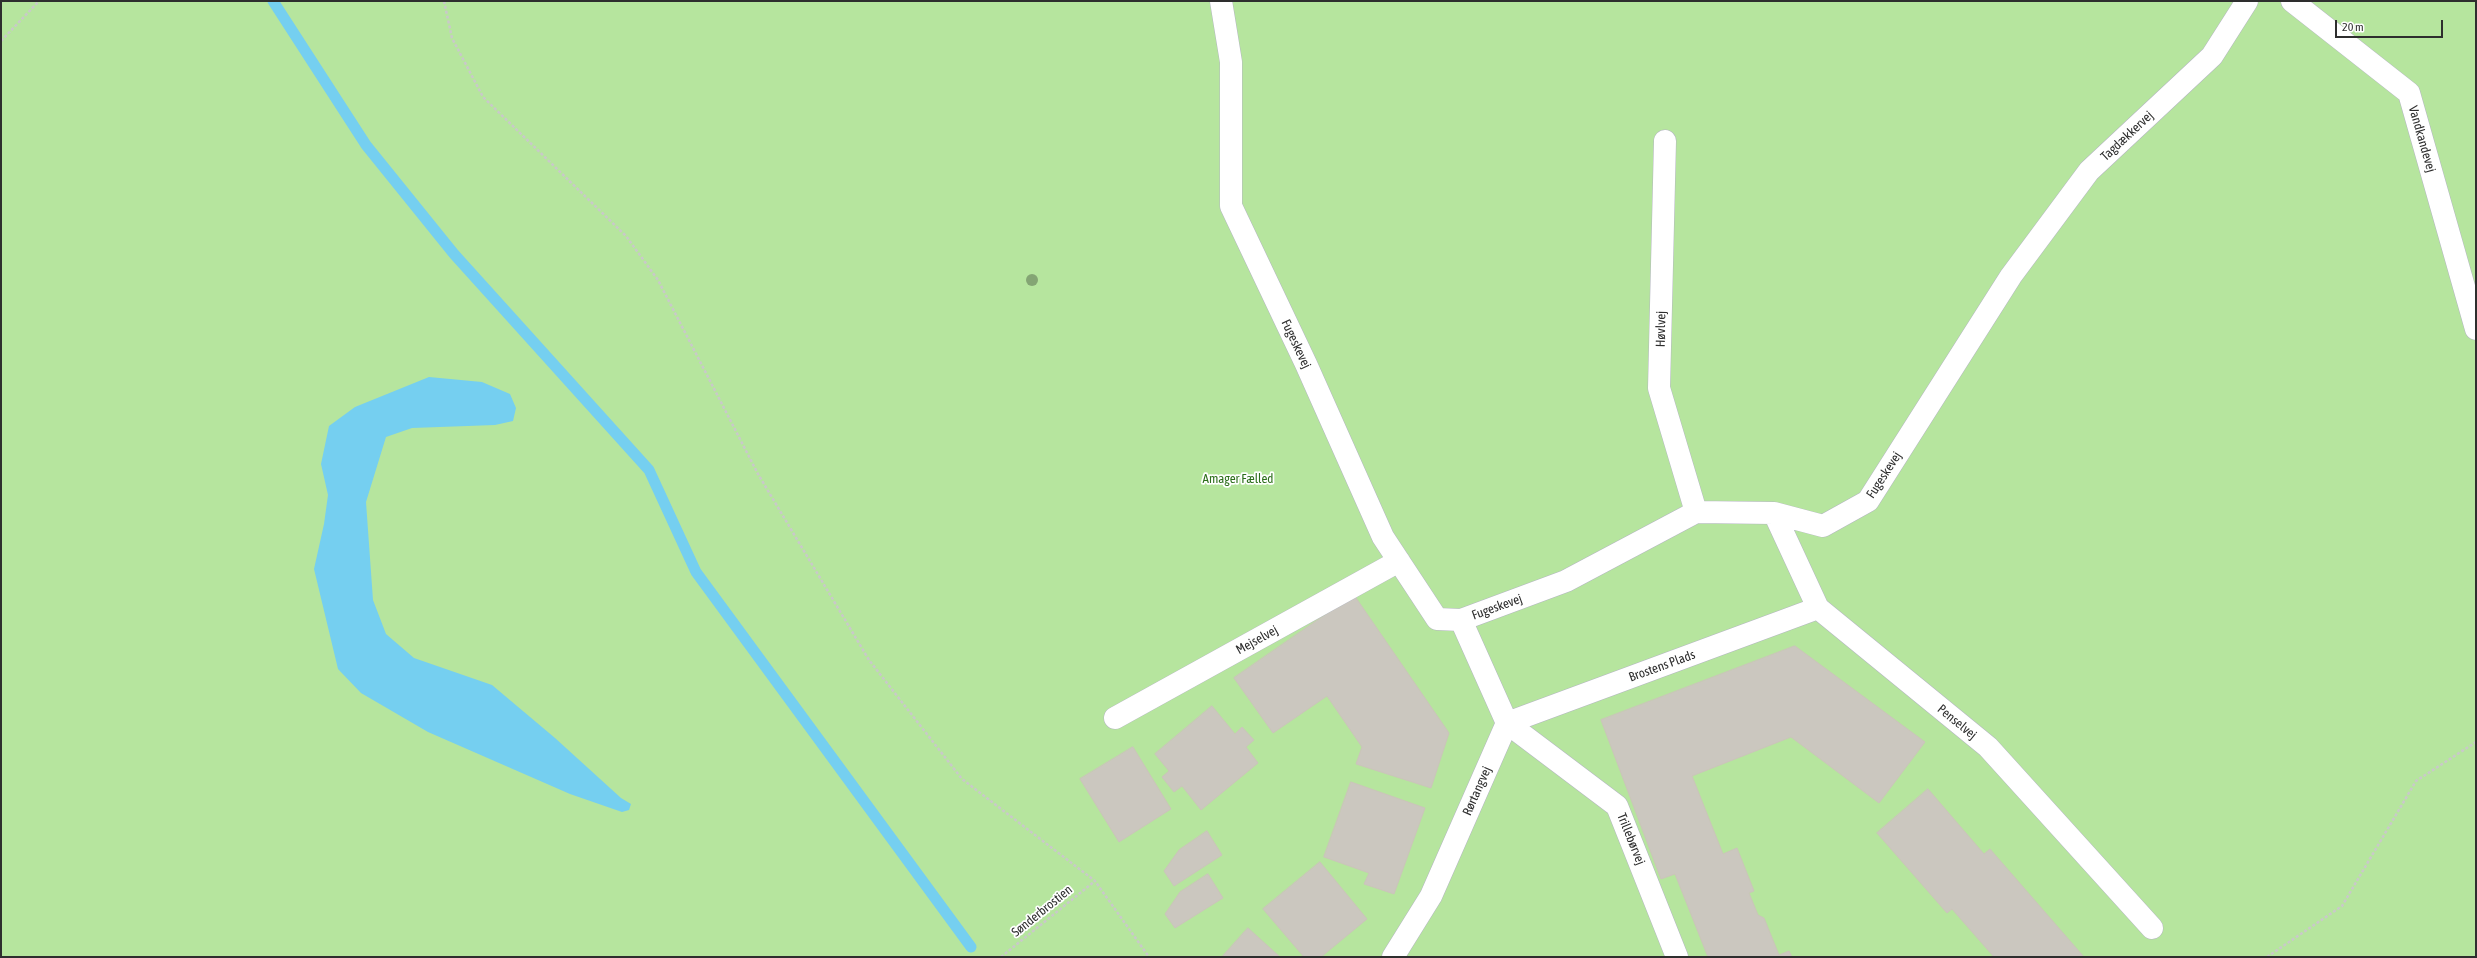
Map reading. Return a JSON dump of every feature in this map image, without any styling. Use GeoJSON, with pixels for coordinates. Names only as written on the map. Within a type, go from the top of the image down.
{"type":"FeatureCollection","features":[{"type":"Feature","properties":{"kind":"street","name":"Fugeskevej"},"geometry":{"type":"LineString","coordinates":[[1222,1],[1231,62],[1231,206],[1306,364],[1383,538],[1437,619],[1461,620],[1566,581],[1696,512],[1774,513],[1823,526],[1868,501],[2011,276]]}},
{"type":"Feature","properties":{"kind":"street","name":"Tagdækkervej"},"geometry":{"type":"LineString","coordinates":[[2011,276],[2089,171],[2212,56],[2247,1]]}},
{"type":"Feature","properties":{"kind":"street","name":"Vandkandevej"},"geometry":{"type":"LineString","coordinates":[[2292,1],[2409,93],[2476,329]]}},
{"type":"Feature","properties":{"kind":"street","name":"Høvlvej"},"geometry":{"type":"LineString","coordinates":[[1665,141],[1659,388],[1696,512]]}},
{"type":"Feature","properties":{"kind":"street","name":"Penselvej"},"geometry":{"type":"LineString","coordinates":[[1774,513],[1818,608],[1988,748],[2152,928]]}},
{"type":"Feature","properties":{"kind":"street","name":"Mejselvej"},"geometry":{"type":"LineString","coordinates":[[1116,718],[1399,561]]}},
{"type":"Feature","properties":{"kind":"street","name":"Brostens Plads"},"geometry":{"type":"LineString","coordinates":[[1506,723],[1818,608]]}},
{"type":"Feature","properties":{"kind":"street"},"geometry":{"type":"LineString","coordinates":[[1461,620],[1506,723]]}},
{"type":"Feature","properties":{"kind":"street","name":"Rørtangvej"},"geometry":{"type":"LineString","coordinates":[[1393,957],[1431,896],[1506,723]]}},
{"type":"Feature","properties":{"kind":"street","name":"Trillebørvej"},"geometry":{"type":"LineString","coordinates":[[1506,723],[1618,806],[1677,957]]}},
{"type":"Feature","properties":{"kind":"path"},"geometry":{"type":"LineString","coordinates":[[1,40],[39,1]]}},
{"type":"Feature","properties":{"kind":"path"},"geometry":{"type":"LineString","coordinates":[[444,1],[452,38],[483,97],[626,236],[658,280],[758,474],[869,660],[962,779],[1096,881],[1149,957]]}},
{"type":"Feature","properties":{"kind":"path"},"geometry":{"type":"LineString","coordinates":[[2267,957],[2342,906],[2416,781],[2476,742]]}},
{"type":"Feature","properties":{"kind":"path","name":"Sønderbrostien"},"geometry":{"type":"LineString","coordinates":[[1001,957],[1096,881]]}},
{"type":"Feature","properties":{"kind":"green space","name":"Amager Fælled"},"geometry":{"type":"Polygon","coordinates":[[[1,1],[2476,1],[2476,957],[1,957],[1,1]]]}},
{"type":"Feature","properties":{"kind":"water"},"geometry":{"type":"Polygon","coordinates":[[[429,377],[482,382],[510,394],[516,408],[513,421],[495,425],[412,428],[386,437],[366,502],[373,600],[386,634],[414,658],[492,685],[555,738],[621,798],[631,804],[629,810],[622,812],[570,794],[428,732],[361,693],[338,669],[314,569],[324,524],[328,495],[321,464],[329,426],[355,407],[429,377]]]}},
{"type":"Feature","properties":{"kind":"building"},"geometry":{"type":"Polygon","coordinates":[[[1354,595],[1449,733],[1431,788],[1356,764],[1362,747],[1327,696],[1273,733],[1234,678],[1354,595]]]}},
{"type":"Feature","properties":{"kind":"building"},"geometry":{"type":"Polygon","coordinates":[[[1795,646],[1925,742],[1879,803],[1791,737],[1692,776],[1723,854],[1737,848],[1754,891],[1749,893],[1758,915],[1764,918],[1779,955],[1789,951],[1792,957],[1708,957],[1675,874],[1661,879],[1601,720],[1795,646]]]}},
{"type":"Feature","properties":{"kind":"building"},"geometry":{"type":"Polygon","coordinates":[[[1212,706],[1235,734],[1242,727],[1254,740],[1246,747],[1258,763],[1201,810],[1182,786],[1174,792],[1162,777],[1169,771],[1155,754],[1212,706]]]}},
{"type":"Feature","properties":{"kind":"building"},"geometry":{"type":"Polygon","coordinates":[[[1133,747],[1171,809],[1119,842],[1080,779],[1133,747]]]}},
{"type":"Feature","properties":{"kind":"building"},"geometry":{"type":"Polygon","coordinates":[[[1351,782],[1425,808],[1394,894],[1364,884],[1369,873],[1324,857],[1351,782]]]}},
{"type":"Feature","properties":{"kind":"building"},"geometry":{"type":"Polygon","coordinates":[[[1928,789],[1984,854],[1990,849],[2084,957],[1994,957],[1952,909],[1947,913],[1877,833],[1928,789]]]}},
{"type":"Feature","properties":{"kind":"building"},"geometry":{"type":"Polygon","coordinates":[[[1207,831],[1222,855],[1174,886],[1164,871],[1179,850],[1207,831]]]}},
{"type":"Feature","properties":{"kind":"building"},"geometry":{"type":"Polygon","coordinates":[[[1320,862],[1367,919],[1321,957],[1304,957],[1263,909],[1320,862]]]}},
{"type":"Feature","properties":{"kind":"building"},"geometry":{"type":"Polygon","coordinates":[[[1208,874],[1223,898],[1175,928],[1165,914],[1180,892],[1208,874]]]}},
{"type":"Feature","properties":{"kind":"building"},"geometry":{"type":"Polygon","coordinates":[[[1248,928],[1280,957],[1222,957],[1248,928]]]}},
{"type":"Feature","properties":{"kind":"waterway"},"geometry":{"type":"LineString","coordinates":[[273,1],[366,145],[454,254],[649,470],[696,572],[971,947]]}}]}
